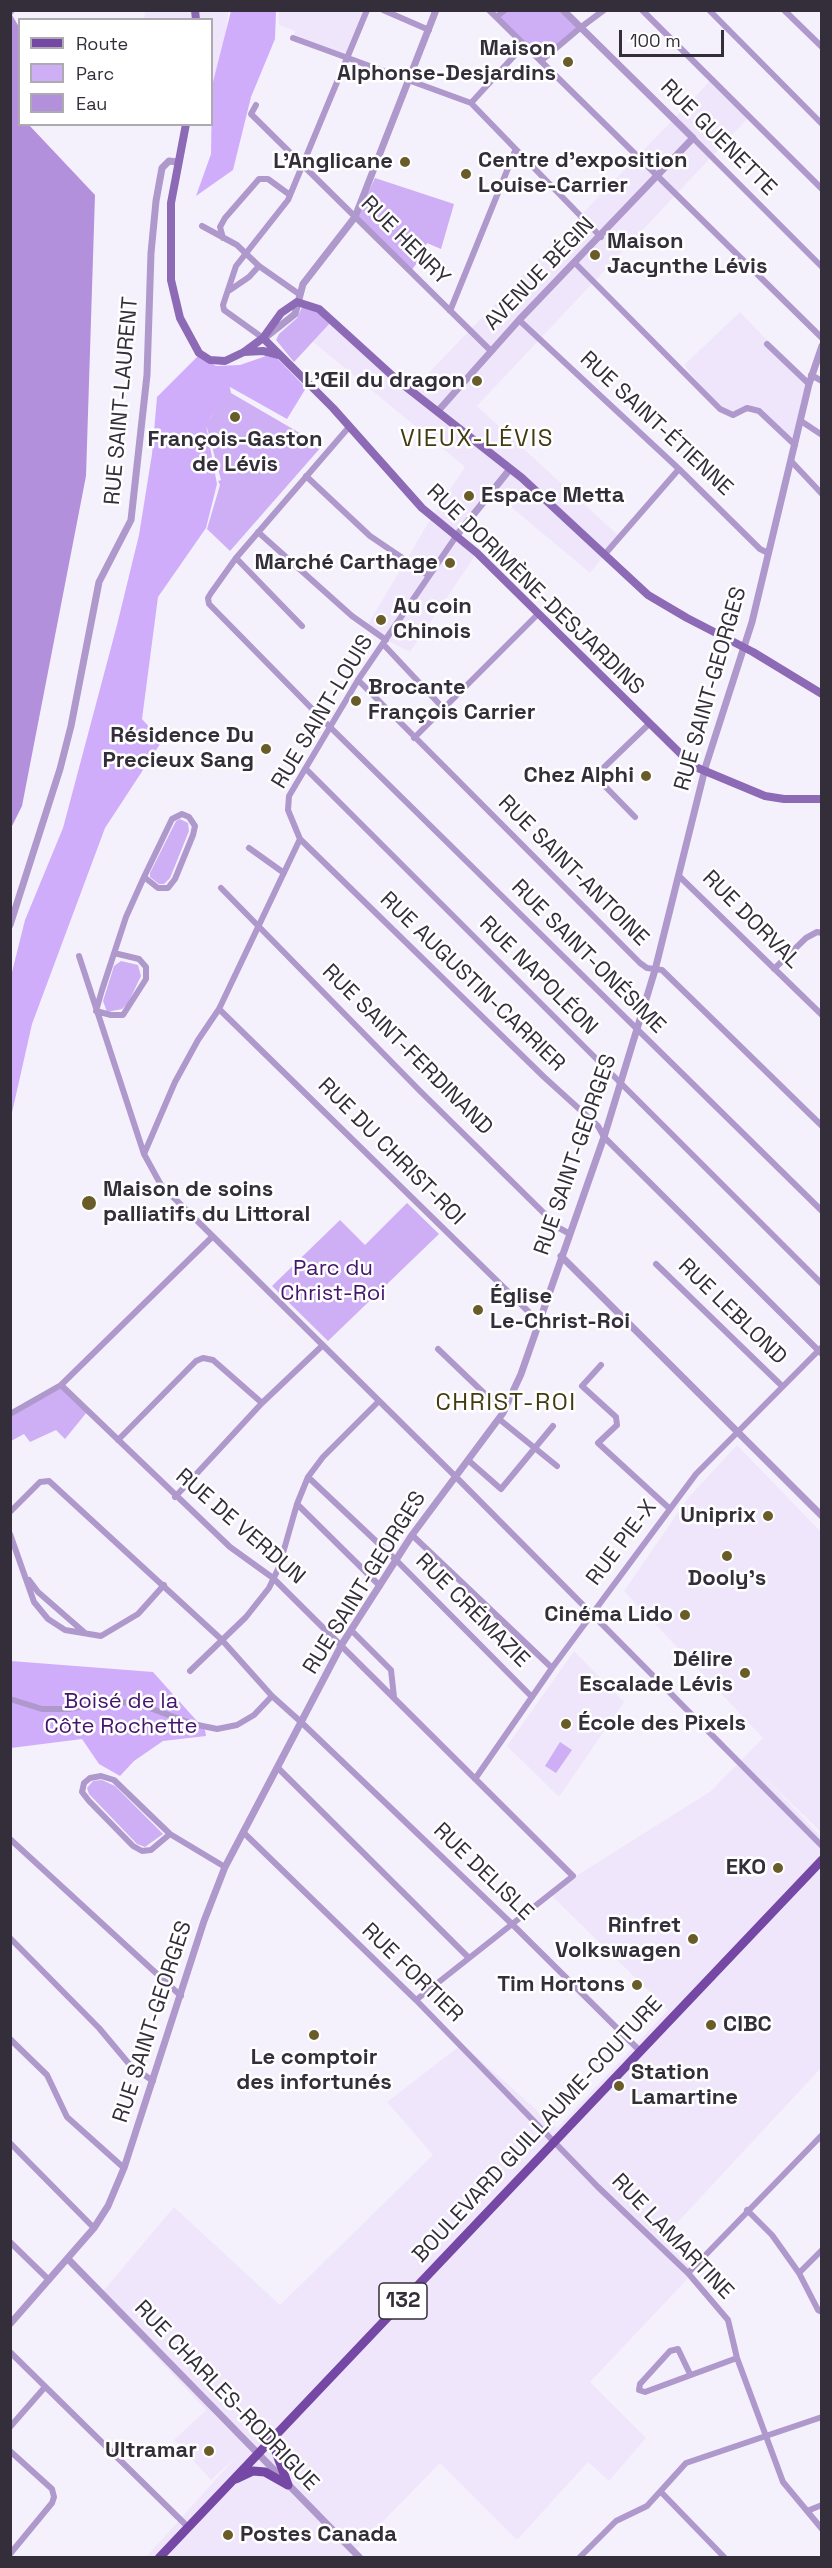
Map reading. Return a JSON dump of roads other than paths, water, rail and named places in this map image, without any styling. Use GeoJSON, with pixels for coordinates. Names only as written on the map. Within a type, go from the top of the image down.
{"type":"FeatureCollection","features":[{"type":"Feature","properties":{"kind":"main road"},"geometry":{"type":"LineString","coordinates":[[186,126],[171,203],[169,240],[171,286],[180,318],[193,346],[204,357],[210,360],[225,361],[244,352],[263,338],[281,313],[298,298],[324,313],[396,379],[510,469],[654,598],[822,694]]}},
{"type":"Feature","properties":{"kind":"main road","name":"RUE DORIMÈNE-DESJARDINS"},"geometry":{"type":"LineString","coordinates":[[263,338],[283,356],[422,508],[457,535],[693,766],[774,798],[822,799]]}},
{"type":"Feature","properties":{"kind":"main road"},"geometry":{"type":"LineString","coordinates":[[244,352],[262,351],[283,356]]}},
{"type":"Feature","properties":{"kind":"main road"},"geometry":{"type":"LineString","coordinates":[[806,686],[822,700]]}},
{"type":"Feature","properties":{"kind":"main road","name":"BOULEVARD GUILLAUME-COUTURE"},"geometry":{"type":"LineString","coordinates":[[159,2558],[555,2142],[639,2050],[822,1860]]}},
{"type":"Feature","properties":{"kind":"main road"},"geometry":{"type":"LineString","coordinates":[[277,2433],[275,2449],[288,2485]]}},
{"type":"Feature","properties":{"kind":"main road"},"geometry":{"type":"LineString","coordinates":[[232,2481],[253,2471],[265,2472],[288,2485]]}},
{"type":"Feature","properties":{"kind":"street"},"geometry":{"type":"LineString","coordinates":[[263,338],[224,310],[223,305],[230,290],[236,266],[245,252],[271,223],[290,195],[367,10]]}},
{"type":"Feature","properties":{"kind":"street"},"geometry":{"type":"LineString","coordinates":[[383,10],[429,30]]}},
{"type":"Feature","properties":{"kind":"street"},"geometry":{"type":"LineString","coordinates":[[202,226],[245,252],[298,298],[303,284],[355,217],[436,10]]}},
{"type":"Feature","properties":{"kind":"street"},"geometry":{"type":"LineString","coordinates":[[489,10],[816,335],[822,338]]}},
{"type":"Feature","properties":{"kind":"street"},"geometry":{"type":"LineString","coordinates":[[496,17],[505,10]]}},
{"type":"Feature","properties":{"kind":"street","name":"RUE GUENETTE"},"geometry":{"type":"LineString","coordinates":[[563,10],[822,267]]}},
{"type":"Feature","properties":{"kind":"street"},"geometry":{"type":"LineString","coordinates":[[541,62],[604,10]]}},
{"type":"Feature","properties":{"kind":"street"},"geometry":{"type":"LineString","coordinates":[[642,10],[822,189]]}},
{"type":"Feature","properties":{"kind":"street"},"geometry":{"type":"LineString","coordinates":[[709,10],[822,124]]}},
{"type":"Feature","properties":{"kind":"street"},"geometry":{"type":"LineString","coordinates":[[784,10],[822,47]]}},
{"type":"Feature","properties":{"kind":"street"},"geometry":{"type":"LineString","coordinates":[[293,38],[471,103],[515,151],[601,237]]}},
{"type":"Feature","properties":{"kind":"street"},"geometry":{"type":"LineString","coordinates":[[471,103],[524,45]]}},
{"type":"Feature","properties":{"kind":"street","name":"RUE HENRY"},"geometry":{"type":"LineString","coordinates":[[256,105],[251,114],[491,351]]}},
{"type":"Feature","properties":{"kind":"street","name":"AVENUE BÉGIN"},"geometry":{"type":"LineString","coordinates":[[438,411],[519,320],[601,237],[693,138]]}},
{"type":"Feature","properties":{"kind":"street"},"geometry":{"type":"LineString","coordinates":[[450,310],[515,151]]}},
{"type":"Feature","properties":{"kind":"street","name":"RUE SAINT-LAURENT"},"geometry":{"type":"LineString","coordinates":[[10,925],[60,770],[71,726],[99,582],[130,520],[147,375],[151,253],[156,201],[162,168],[169,161],[177,162]]}},
{"type":"Feature","properties":{"kind":"street"},"geometry":{"type":"LineString","coordinates":[[223,238],[220,227],[225,218],[259,179],[268,179],[290,195]]}},
{"type":"Feature","properties":{"kind":"street"},"geometry":{"type":"LineString","coordinates":[[575,263],[720,409],[733,415],[747,408],[759,411],[795,445]]}},
{"type":"Feature","properties":{"kind":"street"},"geometry":{"type":"LineString","coordinates":[[230,290],[249,277],[259,266]]}},
{"type":"Feature","properties":{"kind":"street","name":"RUE SAINT-ÉTIENNE"},"geometry":{"type":"LineString","coordinates":[[519,320],[679,469],[760,549],[768,554]]}},
{"type":"Feature","properties":{"kind":"street"},"geometry":{"type":"LineString","coordinates":[[767,344],[809,384]]}},
{"type":"Feature","properties":{"kind":"street","name":"RUE SAINT-GEORGES"},"geometry":{"type":"LineString","coordinates":[[10,2324],[94,2228],[108,2206],[124,2169],[204,1921],[225,1867],[342,1644],[412,1535],[499,1419],[521,1374],[621,1086],[655,970],[705,772],[744,648],[811,375],[822,346]]}},
{"type":"Feature","properties":{"kind":"street"},"geometry":{"type":"LineString","coordinates":[[811,375],[822,381]]}},
{"type":"Feature","properties":{"kind":"street"},"geometry":{"type":"LineString","coordinates":[[801,421],[820,435],[822,442]]}},
{"type":"Feature","properties":{"kind":"street"},"geometry":{"type":"LineString","coordinates":[[302,626],[236,558],[349,427]]}},
{"type":"Feature","properties":{"kind":"street"},"geometry":{"type":"LineString","coordinates":[[791,462],[822,495]]}},
{"type":"Feature","properties":{"kind":"street","name":"RUE SAINT-LOUIS"},"geometry":{"type":"LineString","coordinates":[[300,839],[288,810],[289,796],[358,680],[457,535],[510,469]]}},
{"type":"Feature","properties":{"kind":"street"},"geometry":{"type":"LineString","coordinates":[[605,554],[679,469]]}},
{"type":"Feature","properties":{"kind":"street"},"geometry":{"type":"LineString","coordinates":[[306,476],[370,536],[429,576]]}},
{"type":"Feature","properties":{"kind":"street"},"geometry":{"type":"LineString","coordinates":[[258,532],[352,616],[385,642],[444,709]]}},
{"type":"Feature","properties":{"kind":"street","name":"RUE SAINT-ONÉSIME"},"geometry":{"type":"LineString","coordinates":[[236,558],[208,598],[209,604],[637,1031],[822,1211]]}},
{"type":"Feature","properties":{"kind":"street"},"geometry":{"type":"LineString","coordinates":[[414,738],[538,614]]}},
{"type":"Feature","properties":{"kind":"street","name":"RUE SAINT-ANTOINE"},"geometry":{"type":"LineString","coordinates":[[358,680],[640,963],[647,969],[662,970],[822,1126]]}},
{"type":"Feature","properties":{"kind":"street"},"geometry":{"type":"LineString","coordinates":[[635,817],[595,776],[649,724]]}},
{"type":"Feature","properties":{"kind":"street","name":"RUE NAPOLÉON"},"geometry":{"type":"LineString","coordinates":[[306,770],[822,1284]]}},
{"type":"Feature","properties":{"kind":"street"},"geometry":{"type":"LineString","coordinates":[[96,1011],[126,916],[144,877],[172,819],[182,814],[189,817],[195,826],[193,835],[175,879],[168,888],[158,888],[144,877]]}},
{"type":"Feature","properties":{"kind":"street"},"geometry":{"type":"LineString","coordinates":[[144,1154],[175,1082],[219,1008],[300,839]]}},
{"type":"Feature","properties":{"kind":"street","name":"RUE AUGUSTIN-CARRIER"},"geometry":{"type":"LineString","coordinates":[[300,839],[544,1077],[598,1126],[604,1137],[820,1350]]}},
{"type":"Feature","properties":{"kind":"street"},"geometry":{"type":"LineString","coordinates":[[249,848],[284,873]]}},
{"type":"Feature","properties":{"kind":"street","name":"RUE DORVAL"},"geometry":{"type":"LineString","coordinates":[[680,877],[822,1015]]}},
{"type":"Feature","properties":{"kind":"street","name":"RUE SAINT-FERDINAND"},"geometry":{"type":"LineString","coordinates":[[221,888],[444,1115],[559,1228],[570,1234]]}},
{"type":"Feature","properties":{"kind":"street"},"geometry":{"type":"LineString","coordinates":[[774,969],[806,938],[817,932],[822,933]]}},
{"type":"Feature","properties":{"kind":"street"},"geometry":{"type":"LineString","coordinates":[[96,1011],[123,1015],[146,979],[146,967],[139,959],[114,953]]}},
{"type":"Feature","properties":{"kind":"street"},"geometry":{"type":"LineString","coordinates":[[79,957],[144,1154],[161,1185],[456,1477],[822,1846]]}},
{"type":"Feature","properties":{"kind":"street","name":"RUE DU CHRIST-ROI"},"geometry":{"type":"LineString","coordinates":[[219,1008],[538,1321]]}},
{"type":"Feature","properties":{"kind":"street"},"geometry":{"type":"LineString","coordinates":[[10,1414],[61,1385],[212,1237]]}},
{"type":"Feature","properties":{"kind":"street"},"geometry":{"type":"LineString","coordinates":[[561,1256],[822,1516]]}},
{"type":"Feature","properties":{"kind":"street","name":"RUE LEBLOND"},"geometry":{"type":"LineString","coordinates":[[656,1264],[782,1386]]}},
{"type":"Feature","properties":{"kind":"street"},"geometry":{"type":"LineString","coordinates":[[175,1497],[262,1403],[323,1346]]}},
{"type":"Feature","properties":{"kind":"street"},"geometry":{"type":"LineString","coordinates":[[438,1349],[487,1396],[507,1405]]}},
{"type":"Feature","properties":{"kind":"street","name":"RUE PIE-X"},"geometry":{"type":"LineString","coordinates":[[475,1779],[591,1614],[696,1473],[820,1350]]}},
{"type":"Feature","properties":{"kind":"street"},"geometry":{"type":"LineString","coordinates":[[118,1440],[196,1361],[204,1358],[213,1360],[262,1403]]}},
{"type":"Feature","properties":{"kind":"street"},"geometry":{"type":"LineString","coordinates":[[601,1365],[582,1386],[616,1417],[617,1425],[598,1443],[670,1509]]}},
{"type":"Feature","properties":{"kind":"street","name":"RUE DE VERDUN"},"geometry":{"type":"LineString","coordinates":[[61,1385],[175,1497],[230,1547],[273,1578],[342,1644],[573,1876],[513,1925]]}},
{"type":"Feature","properties":{"kind":"street"},"geometry":{"type":"LineString","coordinates":[[190,1671],[246,1617],[269,1588],[279,1566],[297,1504],[308,1477],[322,1456],[379,1401]]}},
{"type":"Feature","properties":{"kind":"street"},"geometry":{"type":"LineString","coordinates":[[499,1419],[557,1466]]}},
{"type":"Feature","properties":{"kind":"street"},"geometry":{"type":"LineString","coordinates":[[468,1460],[501,1489],[553,1426]]}},
{"type":"Feature","properties":{"kind":"street","name":"RUE CRÉMAZIE"},"geometry":{"type":"LineString","coordinates":[[308,1477],[396,1560],[532,1696]]}},
{"type":"Feature","properties":{"kind":"street","name":"RUE DELISLE"},"geometry":{"type":"LineString","coordinates":[[10,1512],[40,1482],[49,1481],[164,1585],[221,1640],[272,1696],[513,1925],[639,2050]]}},
{"type":"Feature","properties":{"kind":"street"},"geometry":{"type":"LineString","coordinates":[[297,1504],[380,1586]]}},
{"type":"Feature","properties":{"kind":"street"},"geometry":{"type":"LineString","coordinates":[[10,1533],[34,1602],[48,1619],[65,1630],[102,1635],[138,1614],[164,1585]]}},
{"type":"Feature","properties":{"kind":"street"},"geometry":{"type":"LineString","coordinates":[[412,1535],[552,1668]]}},
{"type":"Feature","properties":{"kind":"street"},"geometry":{"type":"LineString","coordinates":[[24,1573],[38,1592],[85,1634]]}},
{"type":"Feature","properties":{"kind":"street"},"geometry":{"type":"LineString","coordinates":[[351,1630],[391,1670],[394,1697]]}},
{"type":"Feature","properties":{"kind":"street"},"geometry":{"type":"LineString","coordinates":[[10,1699],[42,1709],[69,1709],[110,1701],[139,1704],[193,1724],[217,1729],[237,1725],[254,1716],[272,1696]]}},
{"type":"Feature","properties":{"kind":"street"},"geometry":{"type":"LineString","coordinates":[[278,1767],[469,1958]]}},
{"type":"Feature","properties":{"kind":"street"},"geometry":{"type":"LineString","coordinates":[[170,1834],[151,1850],[142,1851],[133,1846],[82,1792],[84,1783],[90,1778],[101,1776],[114,1780],[170,1834],[225,1867]]}},
{"type":"Feature","properties":{"kind":"street","name":"RUE FORTIER"},"geometry":{"type":"LineString","coordinates":[[243,1832],[416,2000],[555,2142]]}},
{"type":"Feature","properties":{"kind":"street"},"geometry":{"type":"LineString","coordinates":[[11,1841],[181,1996]]}},
{"type":"Feature","properties":{"kind":"street"},"geometry":{"type":"LineString","coordinates":[[416,2000],[513,1925]]}},
{"type":"Feature","properties":{"kind":"street"},"geometry":{"type":"LineString","coordinates":[[10,1938],[99,2028],[130,2065],[153,2081]]}},
{"type":"Feature","properties":{"kind":"street"},"geometry":{"type":"LineString","coordinates":[[10,2039],[47,2075],[67,2116],[124,2169]]}},
{"type":"Feature","properties":{"kind":"street"},"geometry":{"type":"LineString","coordinates":[[688,2273],[822,2135]]}},
{"type":"Feature","properties":{"kind":"street","name":"RUE LAMARTINE"},"geometry":{"type":"LineString","coordinates":[[555,2142],[598,2187],[688,2273],[728,2320],[737,2358],[783,2482],[822,2529]]}},
{"type":"Feature","properties":{"kind":"street"},"geometry":{"type":"LineString","coordinates":[[10,2143],[94,2228]]}},
{"type":"Feature","properties":{"kind":"street"},"geometry":{"type":"LineString","coordinates":[[747,2210],[772,2235],[799,2273],[818,2310],[822,2312]]}},
{"type":"Feature","properties":{"kind":"street"},"geometry":{"type":"LineString","coordinates":[[10,2242],[49,2280]]}},
{"type":"Feature","properties":{"kind":"street"},"geometry":{"type":"LineString","coordinates":[[799,2273],[822,2250]]}},
{"type":"Feature","properties":{"kind":"street","name":"RUE CHARLES-RODRIGUE"},"geometry":{"type":"LineString","coordinates":[[68,2259],[360,2558]]}},
{"type":"Feature","properties":{"kind":"street"},"geometry":{"type":"LineString","coordinates":[[690,2374],[678,2349],[670,2351],[640,2384],[639,2390],[645,2392],[737,2358]]}},
{"type":"Feature","properties":{"kind":"street"},"geometry":{"type":"LineString","coordinates":[[10,2352],[188,2527]]}},
{"type":"Feature","properties":{"kind":"street"},"geometry":{"type":"LineString","coordinates":[[10,2427],[45,2387]]}},
{"type":"Feature","properties":{"kind":"street"},"geometry":{"type":"LineString","coordinates":[[579,2558],[616,2521],[647,2506],[686,2463],[822,2417]]}},
{"type":"Feature","properties":{"kind":"street"},"geometry":{"type":"LineString","coordinates":[[10,2451],[52,2490],[54,2497],[52,2503],[10,2554]]}},
{"type":"Feature","properties":{"kind":"street"},"geometry":{"type":"LineString","coordinates":[[661,2492],[725,2558]]}},
{"type":"Feature","properties":{"kind":"street"},"geometry":{"type":"LineString","coordinates":[[807,2511],[822,2505]]}},
{"type":"Feature","properties":{"kind":"street"},"geometry":{"type":"LineString","coordinates":[[585,2551],[591,2558]]}},
{"type":"Feature","properties":{"kind":"water"},"geometry":{"type":"Polygon","coordinates":[[[16,10],[12,15],[18,25],[18,126],[30,126],[95,195],[86,476],[22,806],[11,828],[10,11],[16,10]]]}},
{"type":"Feature","properties":{"kind":"place","name":"Maison Alphonse-Desjardins"},"geometry":{"type":"Point","coordinates":[568,62]}},
{"type":"Feature","properties":{"kind":"place","name":"L'Anglicane"},"geometry":{"type":"Point","coordinates":[405,162]}},
{"type":"Feature","properties":{"kind":"place","name":"Centre d'exposition Louise-Carrier"},"geometry":{"type":"Point","coordinates":[466,174]}},
{"type":"Feature","properties":{"kind":"place","name":"Maison Jacynthe Lévis"},"geometry":{"type":"Point","coordinates":[595,255]}},
{"type":"Feature","properties":{"kind":"place","name":"L'Œil du dragon"},"geometry":{"type":"Point","coordinates":[477,381]}},
{"type":"Feature","properties":{"kind":"place","name":"François-Gaston de Lévis"},"geometry":{"type":"Point","coordinates":[235,417]}},
{"type":"Feature","properties":{"kind":"place","name":"Espace Metta"},"geometry":{"type":"Point","coordinates":[469,496]}},
{"type":"Feature","properties":{"kind":"place","name":"Marché Carthage"},"geometry":{"type":"Point","coordinates":[450,563]}},
{"type":"Feature","properties":{"kind":"place","name":"Au coin Chinois"},"geometry":{"type":"Point","coordinates":[381,620]}},
{"type":"Feature","properties":{"kind":"place","name":"Brocante François Carrier"},"geometry":{"type":"Point","coordinates":[356,701]}},
{"type":"Feature","properties":{"kind":"place","name":"Résidence Du Precieux Sang"},"geometry":{"type":"Point","coordinates":[266,749]}},
{"type":"Feature","properties":{"kind":"place","name":"Chez Alphi"},"geometry":{"type":"Point","coordinates":[646,776]}},
{"type":"Feature","properties":{"kind":"place","name":"Maison de soins palliatifs du Littoral"},"geometry":{"type":"Point","coordinates":[89,1203]}},
{"type":"Feature","properties":{"kind":"place","name":"Église Le-Christ-Roi"},"geometry":{"type":"Point","coordinates":[478,1310]}},
{"type":"Feature","properties":{"kind":"place","name":"Uniprix"},"geometry":{"type":"Point","coordinates":[768,1516]}},
{"type":"Feature","properties":{"kind":"place","name":"Dooly's"},"geometry":{"type":"Point","coordinates":[727,1556]}},
{"type":"Feature","properties":{"kind":"place","name":"Cinéma Lido"},"geometry":{"type":"Point","coordinates":[685,1615]}},
{"type":"Feature","properties":{"kind":"place","name":"Délire Escalade Lévis"},"geometry":{"type":"Point","coordinates":[745,1673]}},
{"type":"Feature","properties":{"kind":"place","name":"École des Pixels"},"geometry":{"type":"Point","coordinates":[566,1724]}},
{"type":"Feature","properties":{"kind":"place","name":"EKO"},"geometry":{"type":"Point","coordinates":[778,1868]}},
{"type":"Feature","properties":{"kind":"place","name":"Rinfret Volkswagen"},"geometry":{"type":"Point","coordinates":[693,1939]}},
{"type":"Feature","properties":{"kind":"place","name":"Tim Hortons"},"geometry":{"type":"Point","coordinates":[637,1985]}},
{"type":"Feature","properties":{"kind":"place","name":"CIBC"},"geometry":{"type":"Point","coordinates":[711,2025]}},
{"type":"Feature","properties":{"kind":"place","name":"Le comptoir des infortunés"},"geometry":{"type":"Point","coordinates":[314,2035]}},
{"type":"Feature","properties":{"kind":"place","name":"Station Lamartine"},"geometry":{"type":"Point","coordinates":[619,2086]}},
{"type":"Feature","properties":{"kind":"place","name":"Ultramar"},"geometry":{"type":"Point","coordinates":[209,2451]}},
{"type":"Feature","properties":{"kind":"place","name":"Postes Canada"},"geometry":{"type":"Point","coordinates":[228,2535]}},
{"type":"Feature","properties":{"kind":"district","name":"VIEUX-LÉVIS"},"geometry":{"type":"Point","coordinates":[477,439]}},
{"type":"Feature","properties":{"kind":"district","name":"CHRIST-ROI"},"geometry":{"type":"Point","coordinates":[506,1403]}},
{"type":"Feature","properties":{"kind":"park label","name":"Parc du Christ-Roi"},"geometry":{"type":"Point","coordinates":[333,1282]}},
{"type":"Feature","properties":{"kind":"park label","name":"Boisé de la Côte Rochette"},"geometry":{"type":"Point","coordinates":[121,1715]}}]}
